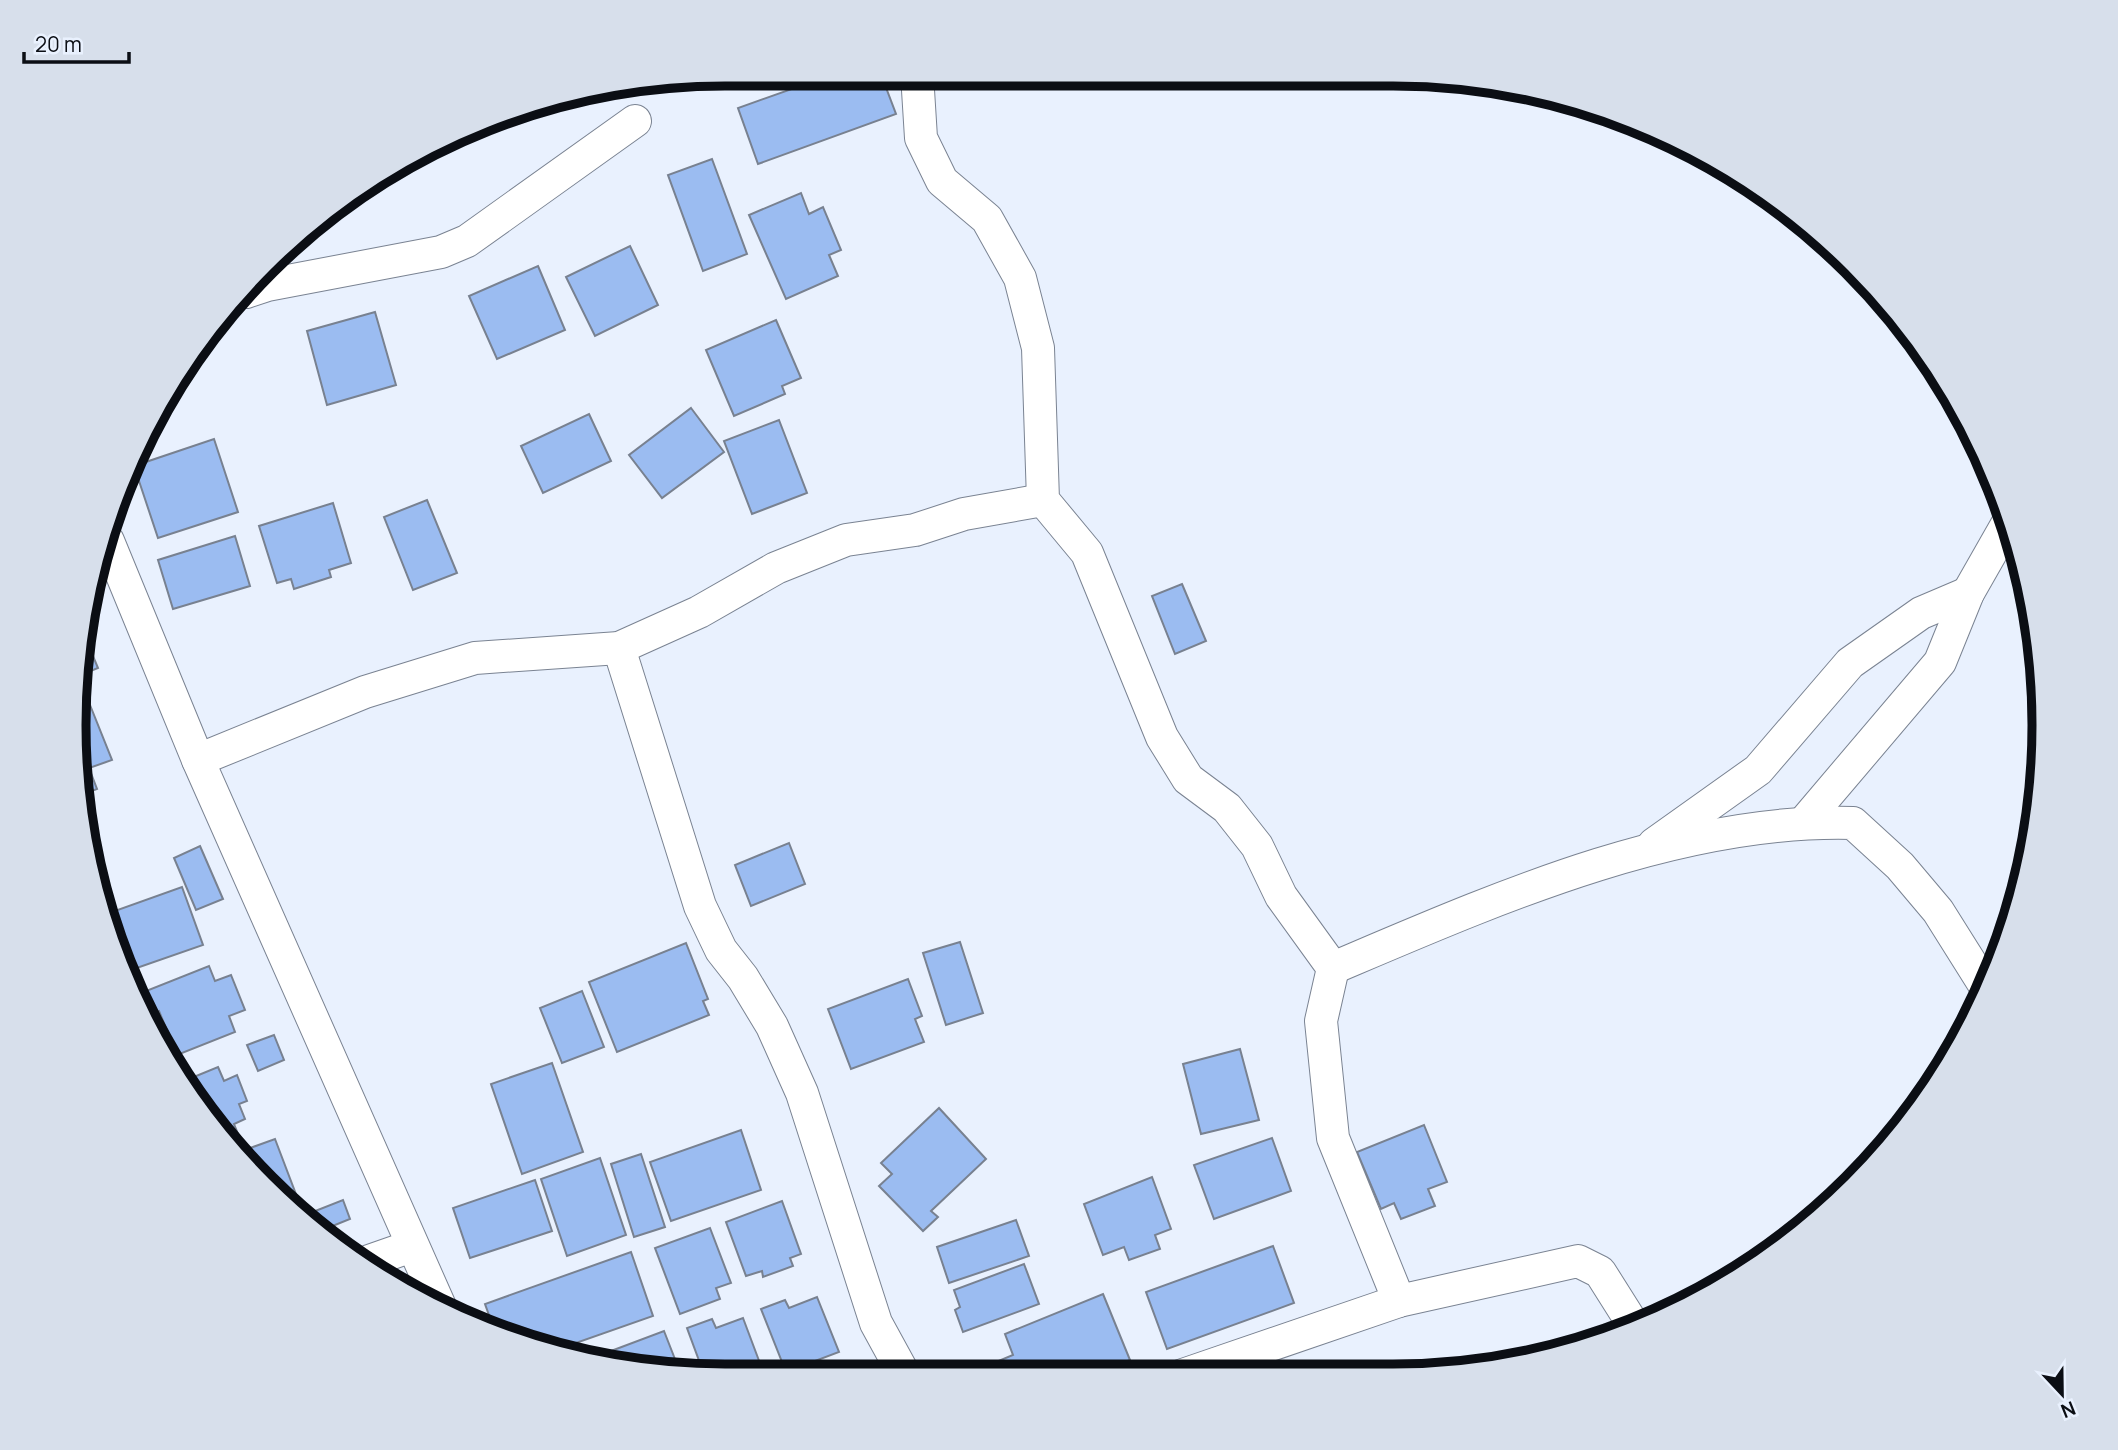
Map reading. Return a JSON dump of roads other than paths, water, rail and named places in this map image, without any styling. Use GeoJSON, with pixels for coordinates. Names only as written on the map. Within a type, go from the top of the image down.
{"type":"FeatureCollection","features":[{"type":"Feature","properties":{"kind":"street"},"geometry":{"type":"LineString","coordinates":[[918,86],[922,138],[942,181],[987,219],[1020,278],[1038,348],[1043,500],[1087,553],[1162,737],[1188,779],[1227,808],[1257,846],[1281,896],[1333,968],[1321,1021],[1333,1138],[1399,1301]]}},
{"type":"Feature","properties":{"kind":"street"},"geometry":{"type":"LineString","coordinates":[[262,284],[440,252],[467,241],[635,121]]}},
{"type":"Feature","properties":{"kind":"street"},"geometry":{"type":"LineString","coordinates":[[198,761],[365,692],[475,658],[619,648],[699,612],[802,556],[846,540],[915,530],[964,514],[1043,500]]}},
{"type":"Feature","properties":{"kind":"street"},"geometry":{"type":"LineString","coordinates":[[1805,821],[1940,662],[1968,593],[2002,532]]}},
{"type":"Feature","properties":{"kind":"street"},"geometry":{"type":"LineString","coordinates":[[111,549],[198,761],[434,1294]]}},
{"type":"Feature","properties":{"kind":"street"},"geometry":{"type":"LineString","coordinates":[[1647,849],[1758,770],[1850,663],[1921,613],[1968,593]]}},
{"type":"Feature","properties":{"kind":"street"},"geometry":{"type":"LineString","coordinates":[[619,648],[700,906],[721,950],[743,978],[772,1026],[802,1093],[876,1323],[898,1364]]}},
{"type":"Feature","properties":{"kind":"street"},"geometry":{"type":"LineString","coordinates":[[1333,968],[1455,916],[1647,849],[1805,821],[1853,823],[1900,866],[1938,911],[1980,978]]}},
{"type":"Feature","properties":{"kind":"street"},"geometry":{"type":"LineString","coordinates":[[374,1259],[412,1246]]}},
{"type":"Feature","properties":{"kind":"street"},"geometry":{"type":"LineString","coordinates":[[1217,1364],[1399,1301],[1578,1261],[1600,1272],[1630,1319]]}}]}
